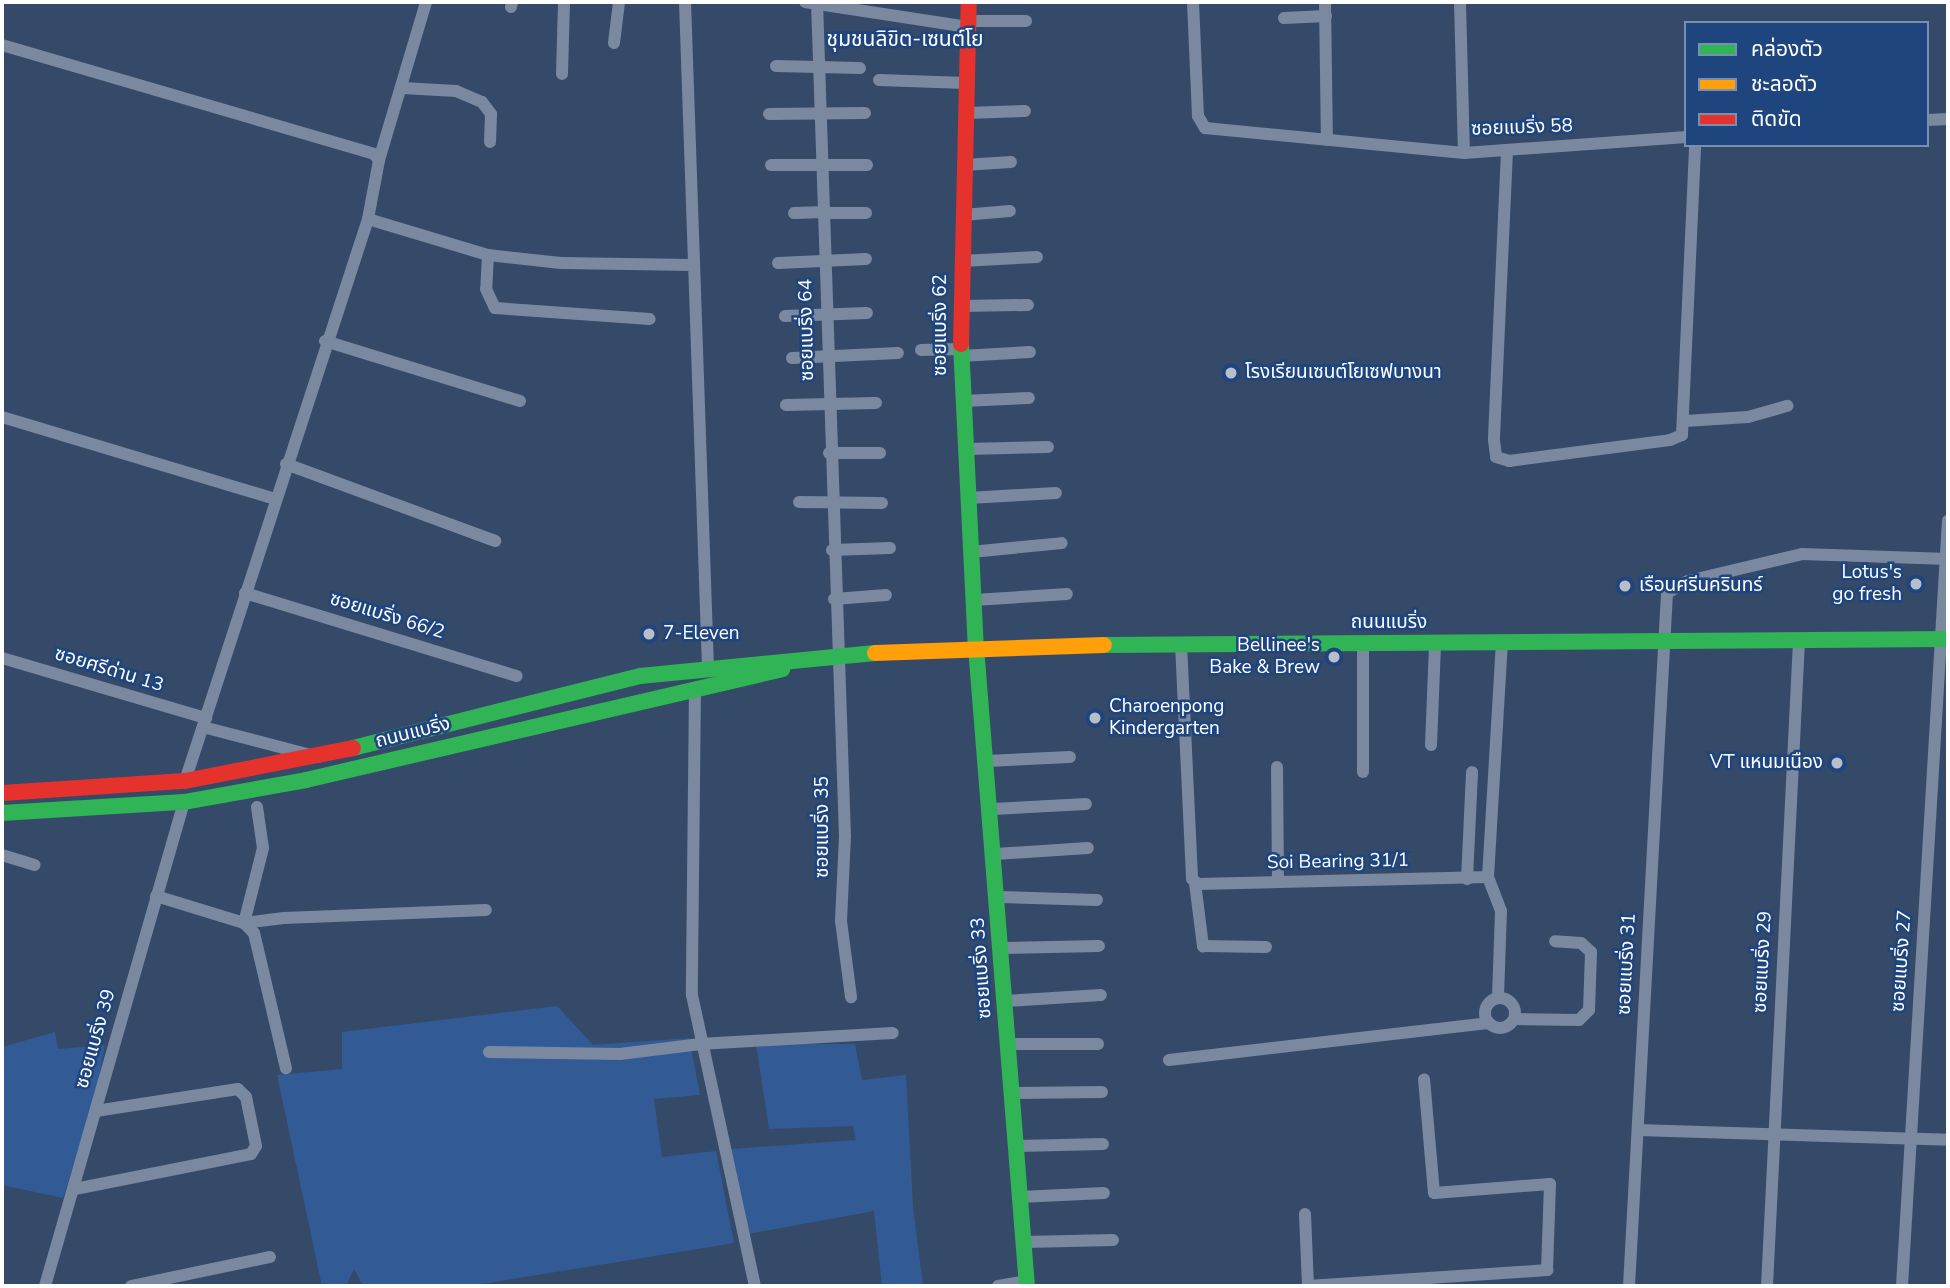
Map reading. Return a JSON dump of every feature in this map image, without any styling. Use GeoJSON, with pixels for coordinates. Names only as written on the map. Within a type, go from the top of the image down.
{"type":"FeatureCollection","features":[{"type":"Feature","properties":{"kind":"main road","name":"ซอยแบริ่ง 62"},"geometry":{"type":"LineString","coordinates":[[969,2],[961,352],[976,647]]}},
{"type":"Feature","properties":{"kind":"main road","name":"ถนนแบริ่ง"},"geometry":{"type":"LineString","coordinates":[[2,793],[185,781],[318,758],[640,677],[708,667],[832,656],[976,647],[1946,639]]}},
{"type":"Feature","properties":{"kind":"main road","name":"ซอยแบริ่ง 33"},"geometry":{"type":"LineString","coordinates":[[976,647],[992,809],[1027,1284]]}},
{"type":"Feature","properties":{"kind":"main road","name":"ถนนแบริ่ง"},"geometry":{"type":"LineString","coordinates":[[2,813],[184,802],[306,780],[832,656]]}},
{"type":"Feature","properties":{"kind":"street"},"geometry":{"type":"LineString","coordinates":[[185,781],[325,341],[368,219],[379,160],[403,88],[426,2]]}},
{"type":"Feature","properties":{"kind":"street"},"geometry":{"type":"LineString","coordinates":[[562,74],[564,2]]}},
{"type":"Feature","properties":{"kind":"street"},"geometry":{"type":"LineString","coordinates":[[614,43],[619,2]]}},
{"type":"Feature","properties":{"kind":"street"},"geometry":{"type":"LineString","coordinates":[[685,2],[708,667]]}},
{"type":"Feature","properties":{"kind":"street"},"geometry":{"type":"LineString","coordinates":[[813,2],[968,24],[1026,21]]}},
{"type":"Feature","properties":{"kind":"street","name":"ซอยแบริ่ง 64"},"geometry":{"type":"LineString","coordinates":[[813,2],[819,67],[825,212],[834,599],[832,656]]}},
{"type":"Feature","properties":{"kind":"street"},"geometry":{"type":"LineString","coordinates":[[1193,2],[1202,126],[1464,153]]}},
{"type":"Feature","properties":{"kind":"street"},"geometry":{"type":"LineString","coordinates":[[1325,2],[1327,140]]}},
{"type":"Feature","properties":{"kind":"street","name":"ซอยแบริ่ง 58"},"geometry":{"type":"LineString","coordinates":[[1460,2],[1464,153],[1684,137]]}},
{"type":"Feature","properties":{"kind":"street"},"geometry":{"type":"LineString","coordinates":[[1284,18],[1326,16]]}},
{"type":"Feature","properties":{"kind":"street"},"geometry":{"type":"LineString","coordinates":[[2,45],[374,155],[379,160]]}},
{"type":"Feature","properties":{"kind":"street"},"geometry":{"type":"LineString","coordinates":[[776,66],[860,68]]}},
{"type":"Feature","properties":{"kind":"street"},"geometry":{"type":"LineString","coordinates":[[879,80],[966,83]]}},
{"type":"Feature","properties":{"kind":"street"},"geometry":{"type":"LineString","coordinates":[[403,88],[456,91],[482,103],[491,114],[490,142]]}},
{"type":"Feature","properties":{"kind":"street"},"geometry":{"type":"LineString","coordinates":[[965,113],[1025,111]]}},
{"type":"Feature","properties":{"kind":"street"},"geometry":{"type":"LineString","coordinates":[[769,114],[865,113]]}},
{"type":"Feature","properties":{"kind":"street"},"geometry":{"type":"LineString","coordinates":[[1929,120],[1948,119]]}},
{"type":"Feature","properties":{"kind":"street"},"geometry":{"type":"LineString","coordinates":[[1507,151],[1496,457],[1509,461],[1670,440],[1682,435],[1685,421],[1695,147]]}},
{"type":"Feature","properties":{"kind":"street"},"geometry":{"type":"LineString","coordinates":[[964,165],[1011,162]]}},
{"type":"Feature","properties":{"kind":"street"},"geometry":{"type":"LineString","coordinates":[[771,165],[867,165]]}},
{"type":"Feature","properties":{"kind":"street"},"geometry":{"type":"LineString","coordinates":[[963,215],[1010,211]]}},
{"type":"Feature","properties":{"kind":"street"},"geometry":{"type":"LineString","coordinates":[[794,213],[866,213]]}},
{"type":"Feature","properties":{"kind":"street"},"geometry":{"type":"LineString","coordinates":[[368,219],[488,255],[561,263],[693,265]]}},
{"type":"Feature","properties":{"kind":"street"},"geometry":{"type":"LineString","coordinates":[[488,255],[486,289],[495,308],[650,319]]}},
{"type":"Feature","properties":{"kind":"street"},"geometry":{"type":"LineString","coordinates":[[962,261],[1037,257]]}},
{"type":"Feature","properties":{"kind":"street"},"geometry":{"type":"LineString","coordinates":[[778,263],[866,259]]}},
{"type":"Feature","properties":{"kind":"street"},"geometry":{"type":"LineString","coordinates":[[961,306],[1028,304]]}},
{"type":"Feature","properties":{"kind":"street"},"geometry":{"type":"LineString","coordinates":[[785,316],[867,313]]}},
{"type":"Feature","properties":{"kind":"street"},"geometry":{"type":"LineString","coordinates":[[325,341],[520,401]]}},
{"type":"Feature","properties":{"kind":"street"},"geometry":{"type":"LineString","coordinates":[[921,349],[1030,352]]}},
{"type":"Feature","properties":{"kind":"street"},"geometry":{"type":"LineString","coordinates":[[792,358],[898,353]]}},
{"type":"Feature","properties":{"kind":"street"},"geometry":{"type":"LineString","coordinates":[[963,401],[1029,398]]}},
{"type":"Feature","properties":{"kind":"street"},"geometry":{"type":"LineString","coordinates":[[786,405],[876,403]]}},
{"type":"Feature","properties":{"kind":"street"},"geometry":{"type":"LineString","coordinates":[[1685,421],[1748,417],[1787,406]]}},
{"type":"Feature","properties":{"kind":"street"},"geometry":{"type":"LineString","coordinates":[[2,417],[275,499]]}},
{"type":"Feature","properties":{"kind":"street"},"geometry":{"type":"LineString","coordinates":[[966,449],[1048,447]]}},
{"type":"Feature","properties":{"kind":"street"},"geometry":{"type":"LineString","coordinates":[[829,453],[880,453]]}},
{"type":"Feature","properties":{"kind":"street"},"geometry":{"type":"LineString","coordinates":[[286,464],[495,541]]}},
{"type":"Feature","properties":{"kind":"street"},"geometry":{"type":"LineString","coordinates":[[968,498],[1056,493]]}},
{"type":"Feature","properties":{"kind":"street"},"geometry":{"type":"LineString","coordinates":[[799,502],[882,503]]}},
{"type":"Feature","properties":{"kind":"street"},"geometry":{"type":"LineString","coordinates":[[1946,639],[1948,520]]}},
{"type":"Feature","properties":{"kind":"street"},"geometry":{"type":"LineString","coordinates":[[971,552],[1062,543]]}},
{"type":"Feature","properties":{"kind":"street"},"geometry":{"type":"LineString","coordinates":[[832,550],[890,548]]}},
{"type":"Feature","properties":{"kind":"street","name":"ซอยแบริ่ง 31"},"geometry":{"type":"LineString","coordinates":[[1629,1286],[1661,643],[1667,593],[1688,581],[1802,554],[1948,559]]}},
{"type":"Feature","properties":{"kind":"street","name":"ซอยแบริ่ง 66/2"},"geometry":{"type":"LineString","coordinates":[[245,593],[517,676]]}},
{"type":"Feature","properties":{"kind":"street"},"geometry":{"type":"LineString","coordinates":[[974,600],[1068,594]]}},
{"type":"Feature","properties":{"kind":"street"},"geometry":{"type":"LineString","coordinates":[[834,599],[886,596]]}},
{"type":"Feature","properties":{"kind":"street","name":"ซอยแบริ่ง 27"},"geometry":{"type":"LineString","coordinates":[[1902,1286],[1909,1139],[1946,639]]}},
{"type":"Feature","properties":{"kind":"street","name":"ซอยแบริ่ง 29"},"geometry":{"type":"LineString","coordinates":[[1766,1286],[1799,640]]}},
{"type":"Feature","properties":{"kind":"street"},"geometry":{"type":"LineString","coordinates":[[1181,644],[1195,883],[1203,946],[1266,947]]}},
{"type":"Feature","properties":{"kind":"street"},"geometry":{"type":"LineString","coordinates":[[1363,644],[1363,772]]}},
{"type":"Feature","properties":{"kind":"street"},"geometry":{"type":"LineString","coordinates":[[1431,745],[1435,644]]}},
{"type":"Feature","properties":{"kind":"street"},"geometry":{"type":"LineString","coordinates":[[1498,998],[1500,911],[1488,877],[1502,644]]}},
{"type":"Feature","properties":{"kind":"street","name":"ซอยแบริ่ง 35"},"geometry":{"type":"LineString","coordinates":[[832,656],[845,836],[841,921],[851,997]]}},
{"type":"Feature","properties":{"kind":"street","name":"ซอยศรีด่าน 13"},"geometry":{"type":"LineString","coordinates":[[2,658],[318,758]]}},
{"type":"Feature","properties":{"kind":"street"},"geometry":{"type":"LineString","coordinates":[[695,688],[692,995],[700,1044],[755,1286]]}},
{"type":"Feature","properties":{"kind":"street"},"geometry":{"type":"LineString","coordinates":[[988,761],[1070,757]]}},
{"type":"Feature","properties":{"kind":"street"},"geometry":{"type":"LineString","coordinates":[[1277,767],[1278,882]]}},
{"type":"Feature","properties":{"kind":"street"},"geometry":{"type":"LineString","coordinates":[[1467,879],[1472,772]]}},
{"type":"Feature","properties":{"kind":"street","name":"ซอยแบริ่ง 39"},"geometry":{"type":"LineString","coordinates":[[45,1286],[184,802]]}},
{"type":"Feature","properties":{"kind":"street"},"geometry":{"type":"LineString","coordinates":[[992,809],[1086,804]]}},
{"type":"Feature","properties":{"kind":"street"},"geometry":{"type":"LineString","coordinates":[[257,807],[264,848],[244,923],[259,947],[286,1068]]}},
{"type":"Feature","properties":{"kind":"street"},"geometry":{"type":"LineString","coordinates":[[995,854],[1088,848]]}},
{"type":"Feature","properties":{"kind":"street"},"geometry":{"type":"LineString","coordinates":[[2,855],[34,865]]}},
{"type":"Feature","properties":{"kind":"street","name":"Soi Bearing 31/1"},"geometry":{"type":"LineString","coordinates":[[1195,883],[1488,877]]}},
{"type":"Feature","properties":{"kind":"street"},"geometry":{"type":"LineString","coordinates":[[156,896],[244,923],[284,918],[486,910]]}},
{"type":"Feature","properties":{"kind":"street"},"geometry":{"type":"LineString","coordinates":[[998,897],[1097,900]]}},
{"type":"Feature","properties":{"kind":"street"},"geometry":{"type":"LineString","coordinates":[[1169,1060],[1488,1023],[1502,1029],[1514,1019],[1579,1020],[1589,1010],[1591,952],[1581,943],[1555,941]]}},
{"type":"Feature","properties":{"kind":"street"},"geometry":{"type":"LineString","coordinates":[[1002,948],[1099,946]]}},
{"type":"Feature","properties":{"kind":"street"},"geometry":{"type":"LineString","coordinates":[[1006,1001],[1101,995]]}},
{"type":"Feature","properties":{"kind":"street"},"geometry":{"type":"LineString","coordinates":[[1498,998],[1512,1004],[1514,1019]]}},
{"type":"Feature","properties":{"kind":"street"},"geometry":{"type":"LineString","coordinates":[[1488,1023],[1486,1007],[1498,998]]}},
{"type":"Feature","properties":{"kind":"street"},"geometry":{"type":"LineString","coordinates":[[489,1052],[620,1054],[700,1044],[893,1033]]}},
{"type":"Feature","properties":{"kind":"street"},"geometry":{"type":"LineString","coordinates":[[1009,1044],[1098,1044]]}},
{"type":"Feature","properties":{"kind":"street"},"geometry":{"type":"LineString","coordinates":[[1305,1214],[1308,1286],[1547,1270],[1550,1184],[1434,1193],[1424,1079]]}},
{"type":"Feature","properties":{"kind":"street"},"geometry":{"type":"LineString","coordinates":[[75,1189],[251,1154],[256,1146],[246,1097],[238,1089],[96,1111]]}},
{"type":"Feature","properties":{"kind":"street"},"geometry":{"type":"LineString","coordinates":[[1013,1093],[1102,1091]]}},
{"type":"Feature","properties":{"kind":"street"},"geometry":{"type":"LineString","coordinates":[[1638,1130],[1948,1140]]}},
{"type":"Feature","properties":{"kind":"street"},"geometry":{"type":"LineString","coordinates":[[1017,1146],[1103,1144]]}},
{"type":"Feature","properties":{"kind":"street"},"geometry":{"type":"LineString","coordinates":[[1020,1197],[1104,1193]]}},
{"type":"Feature","properties":{"kind":"street"},"geometry":{"type":"LineString","coordinates":[[1024,1242],[1113,1240]]}},
{"type":"Feature","properties":{"kind":"street"},"geometry":{"type":"LineString","coordinates":[[131,1286],[270,1257]]}},
{"type":"Feature","properties":{"kind":"street"},"geometry":{"type":"LineString","coordinates":[[998,1286],[1027,1284]]}},
{"type":"Feature","properties":{"kind":"shaded area"},"geometry":{"type":"Polygon","coordinates":[[[557,1006],[593,1045],[689,1038],[700,1095],[654,1099],[662,1157],[716,1151],[734,1243],[470,1286],[363,1286],[354,1269],[346,1286],[322,1286],[277,1075],[342,1069],[342,1032],[557,1006]]]}},
{"type":"Feature","properties":{"kind":"shaded area"},"geometry":{"type":"Polygon","coordinates":[[[55,1032],[58,1049],[105,1045],[96,1093],[63,1198],[2,1185],[2,1047],[55,1032]]]}},
{"type":"Feature","properties":{"kind":"shaded area"},"geometry":{"type":"Polygon","coordinates":[[[756,1044],[855,1044],[862,1080],[906,1075],[913,1207],[923,1286],[882,1286],[874,1211],[748,1234],[731,1149],[856,1140],[853,1126],[769,1129],[756,1044]]]}},
{"type":"Feature","properties":{"kind":"traffic: fast"},"geometry":{"type":"LineString","coordinates":[[961,344],[976,647],[1027,1286]]}},
{"type":"Feature","properties":{"kind":"traffic: fast"},"geometry":{"type":"LineString","coordinates":[[1104,645],[1948,639]]}},
{"type":"Feature","properties":{"kind":"traffic: fast"},"geometry":{"type":"LineString","coordinates":[[353,748],[640,676],[875,653]]}},
{"type":"Feature","properties":{"kind":"traffic: fast"},"geometry":{"type":"LineString","coordinates":[[2,813],[184,802],[306,780],[782,669]]}},
{"type":"Feature","properties":{"kind":"traffic: slow"},"geometry":{"type":"LineString","coordinates":[[875,653],[1104,645]]}},
{"type":"Feature","properties":{"kind":"traffic: jam"},"geometry":{"type":"LineString","coordinates":[[961,344],[969,2]]}},
{"type":"Feature","properties":{"kind":"traffic: jam"},"geometry":{"type":"LineString","coordinates":[[2,793],[185,781],[353,748]]}},
{"type":"Feature","properties":{"kind":"place","name":"โรงเรียนเซนต์โยเซฟบางนา"},"geometry":{"type":"Point","coordinates":[1231,373]}},
{"type":"Feature","properties":{"kind":"place","name":"Lotus's go fresh"},"geometry":{"type":"Point","coordinates":[1916,584]}},
{"type":"Feature","properties":{"kind":"place","name":"เรือนศรีนครินทร์"},"geometry":{"type":"Point","coordinates":[1625,586]}},
{"type":"Feature","properties":{"kind":"place","name":"7-Eleven"},"geometry":{"type":"Point","coordinates":[649,634]}},
{"type":"Feature","properties":{"kind":"place","name":"Bellinee's Bake & Brew"},"geometry":{"type":"Point","coordinates":[1334,657]}},
{"type":"Feature","properties":{"kind":"place","name":"Charoenpong Kindergarten"},"geometry":{"type":"Point","coordinates":[1095,718]}},
{"type":"Feature","properties":{"kind":"place","name":"VT แหนมเนือง"},"geometry":{"type":"Point","coordinates":[1837,763]}},
{"type":"Feature","properties":{"kind":"district","name":"ชุมชนลิขิต-เซนต์โย"},"geometry":{"type":"Point","coordinates":[905,39]}}]}
